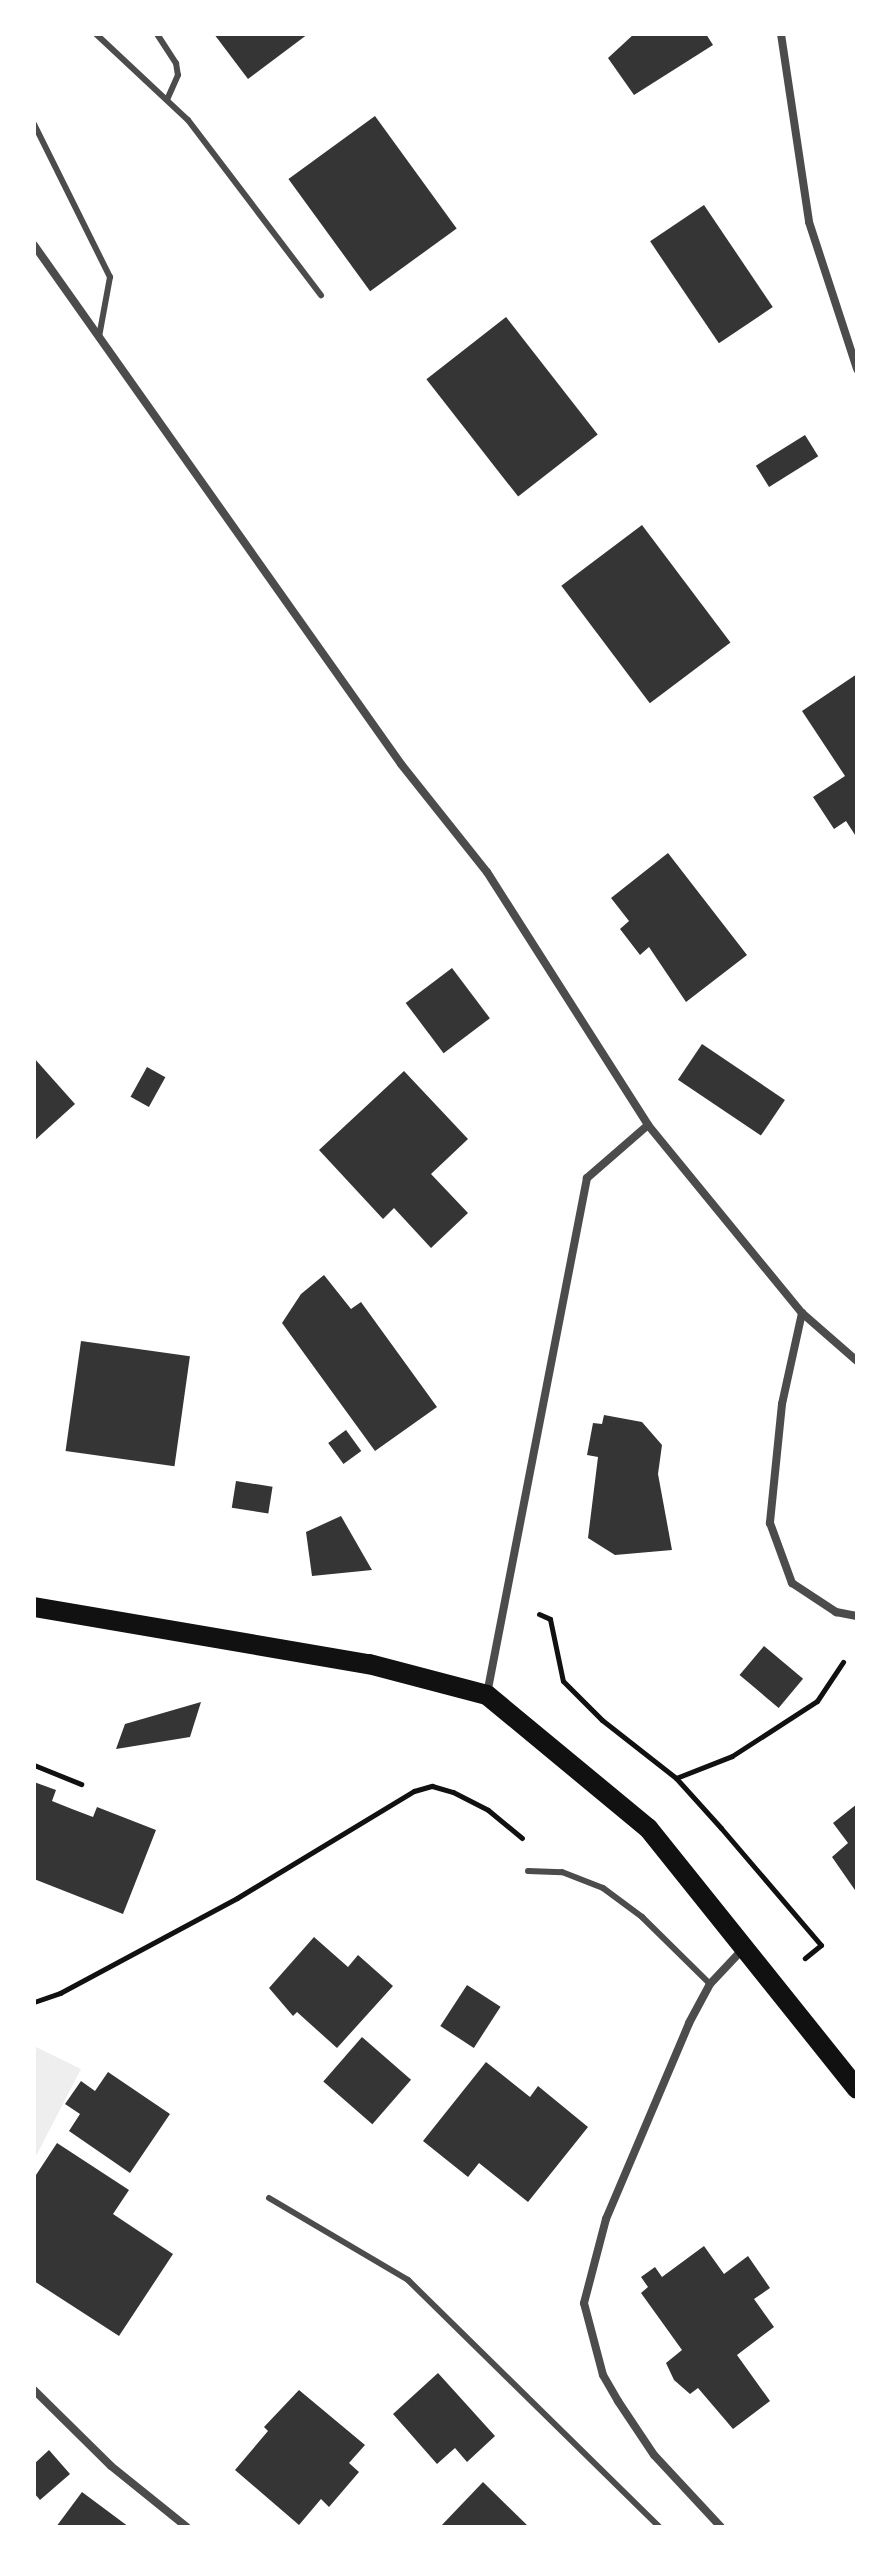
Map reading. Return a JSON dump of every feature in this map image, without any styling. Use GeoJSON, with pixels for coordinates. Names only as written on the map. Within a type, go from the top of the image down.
{"type":"FeatureCollection","features":[{"type":"Feature","properties":{"kind":"main road"},"geometry":{"type":"LineString","coordinates":[[34,1607],[369,1664],[487,1695],[648,1828],[776,1982],[857,2089]]}},
{"type":"Feature","properties":{"kind":"street"},"geometry":{"type":"LineString","coordinates":[[781,34],[809,222],[857,369]]}},
{"type":"Feature","properties":{"kind":"street"},"geometry":{"type":"LineString","coordinates":[[34,245],[401,764],[487,872],[648,1125],[802,1313],[857,1361]]}},
{"type":"Feature","properties":{"kind":"street"},"geometry":{"type":"LineString","coordinates":[[487,1695],[587,1178],[648,1125]]}},
{"type":"Feature","properties":{"kind":"street"},"geometry":{"type":"LineString","coordinates":[[802,1313],[782,1404],[770,1523],[792,1583],[836,1612],[857,1616]]}},
{"type":"Feature","properties":{"kind":"street"},"geometry":{"type":"LineString","coordinates":[[721,2527],[654,2455],[618,2401],[595,2352],[584,2303],[606,2219],[710,1984],[745,1946]]}},
{"type":"Feature","properties":{"kind":"street"},"geometry":{"type":"LineString","coordinates":[[34,2390],[111,2466],[187,2527]]}},
{"type":"Feature","properties":{"kind":"lane"},"geometry":{"type":"LineString","coordinates":[[96,34],[167,100],[321,295]]}},
{"type":"Feature","properties":{"kind":"lane"},"geometry":{"type":"LineString","coordinates":[[157,34],[176,63],[178,75],[167,100]]}},
{"type":"Feature","properties":{"kind":"lane"},"geometry":{"type":"LineString","coordinates":[[34,124],[110,277],[99,337]]}},
{"type":"Feature","properties":{"kind":"lane"},"geometry":{"type":"LineString","coordinates":[[528,1871],[562,1872],[603,1888],[642,1917],[710,1984]]}},
{"type":"Feature","properties":{"kind":"lane"},"geometry":{"type":"LineString","coordinates":[[269,2198],[408,2280],[659,2527]]}},
{"type":"Feature","properties":{"kind":"path"},"geometry":{"type":"LineString","coordinates":[[505,1600],[550,1619],[563,1681],[602,1720],[676,1778],[821,1945],[776,1982]]}},
{"type":"Feature","properties":{"kind":"path"},"geometry":{"type":"LineString","coordinates":[[676,1778],[732,1756],[817,1701],[843,1662]]}},
{"type":"Feature","properties":{"kind":"path"},"geometry":{"type":"LineString","coordinates":[[34,1765],[81,1784]]}},
{"type":"Feature","properties":{"kind":"path"},"geometry":{"type":"LineString","coordinates":[[34,2002],[60,1993],[237,1898],[414,1791],[432,1786],[488,1810],[562,1872]]}},
{"type":"Feature","properties":{"kind":"shaded area"},"geometry":{"type":"Polygon","coordinates":[[[34,2046],[81,2069],[34,2160],[34,2046]]]}},
{"type":"Feature","properties":{"kind":"building"},"geometry":{"type":"Polygon","coordinates":[[[214,34],[308,34],[248,79],[214,34]]]}},
{"type":"Feature","properties":{"kind":"building"},"geometry":{"type":"Polygon","coordinates":[[[634,34],[706,34],[713,45],[634,95],[608,58],[634,34]]]}},
{"type":"Feature","properties":{"kind":"building"},"geometry":{"type":"Polygon","coordinates":[[[375,116],[457,228],[370,291],[288,179],[375,116]]]}},
{"type":"Feature","properties":{"kind":"building"},"geometry":{"type":"Polygon","coordinates":[[[704,205],[773,307],[719,343],[650,241],[704,205]]]}},
{"type":"Feature","properties":{"kind":"building"},"geometry":{"type":"Polygon","coordinates":[[[506,317],[598,434],[518,497],[426,379],[506,317]]]}},
{"type":"Feature","properties":{"kind":"building"},"geometry":{"type":"Polygon","coordinates":[[[805,435],[818,456],[769,487],[756,466],[805,435]]]}},
{"type":"Feature","properties":{"kind":"building"},"geometry":{"type":"Polygon","coordinates":[[[642,525],[730,642],[650,703],[561,586],[642,525]]]}},
{"type":"Feature","properties":{"kind":"building"},"geometry":{"type":"Polygon","coordinates":[[[857,674],[857,838],[846,821],[834,829],[813,797],[845,776],[802,711],[857,674]]]}},
{"type":"Feature","properties":{"kind":"building"},"geometry":{"type":"Polygon","coordinates":[[[668,853],[747,955],[686,1002],[649,947],[640,955],[620,929],[629,921],[611,898],[668,853]]]}},
{"type":"Feature","properties":{"kind":"building"},"geometry":{"type":"Polygon","coordinates":[[[452,968],[490,1018],[444,1053],[406,1003],[452,968]]]}},
{"type":"Feature","properties":{"kind":"building"},"geometry":{"type":"Polygon","coordinates":[[[702,1044],[785,1100],[761,1136],[678,1080],[702,1044]]]}},
{"type":"Feature","properties":{"kind":"building"},"geometry":{"type":"Polygon","coordinates":[[[34,1058],[75,1104],[34,1141],[34,1058]]]}},
{"type":"Feature","properties":{"kind":"building"},"geometry":{"type":"Polygon","coordinates":[[[147,1067],[165,1077],[149,1107],[131,1097],[147,1067]]]}},
{"type":"Feature","properties":{"kind":"building"},"geometry":{"type":"Polygon","coordinates":[[[404,1071],[468,1139],[431,1174],[468,1213],[431,1248],[394,1208],[383,1219],[319,1150],[404,1071]]]}},
{"type":"Feature","properties":{"kind":"building"},"geometry":{"type":"Polygon","coordinates":[[[324,1275],[351,1309],[361,1302],[437,1407],[375,1451],[282,1323],[301,1294],[324,1275]]]}},
{"type":"Feature","properties":{"kind":"building"},"geometry":{"type":"Polygon","coordinates":[[[81,1341],[190,1356],[174,1466],[66,1451],[81,1341]]]}},
{"type":"Feature","properties":{"kind":"building"},"geometry":{"type":"Polygon","coordinates":[[[604,1415],[642,1422],[662,1445],[658,1474],[672,1550],[615,1555],[588,1538],[598,1457],[587,1455],[593,1423],[602,1424],[604,1415]]]}},
{"type":"Feature","properties":{"kind":"building"},"geometry":{"type":"Polygon","coordinates":[[[346,1430],[361,1451],[343,1464],[328,1443],[346,1430]]]}},
{"type":"Feature","properties":{"kind":"building"},"geometry":{"type":"Polygon","coordinates":[[[236,1481],[273,1487],[268,1513],[232,1508],[236,1481]]]}},
{"type":"Feature","properties":{"kind":"building"},"geometry":{"type":"Polygon","coordinates":[[[341,1516],[372,1570],[312,1576],[306,1532],[341,1516]]]}},
{"type":"Feature","properties":{"kind":"building"},"geometry":{"type":"Polygon","coordinates":[[[764,1646],[803,1679],[779,1708],[740,1675],[764,1646]]]}},
{"type":"Feature","properties":{"kind":"building"},"geometry":{"type":"Polygon","coordinates":[[[201,1702],[190,1737],[116,1749],[125,1724],[201,1702]]]}},
{"type":"Feature","properties":{"kind":"building"},"geometry":{"type":"Polygon","coordinates":[[[34,1782],[56,1790],[52,1801],[72,1809],[93,1817],[97,1807],[156,1830],[123,1914],[34,1879],[34,1782]]]}},
{"type":"Feature","properties":{"kind":"building"},"geometry":{"type":"Polygon","coordinates":[[[857,1804],[857,1893],[832,1857],[848,1843],[833,1823],[857,1804]]]}},
{"type":"Feature","properties":{"kind":"building"},"geometry":{"type":"Polygon","coordinates":[[[314,1937],[348,1967],[358,1955],[393,1986],[337,2048],[297,2012],[293,2016],[269,1988],[314,1937]]]}},
{"type":"Feature","properties":{"kind":"building"},"geometry":{"type":"Polygon","coordinates":[[[467,1985],[501,2007],[474,2048],[440,2026],[467,1985]]]}},
{"type":"Feature","properties":{"kind":"building"},"geometry":{"type":"Polygon","coordinates":[[[362,2037],[411,2080],[372,2124],[323,2082],[362,2037]]]}},
{"type":"Feature","properties":{"kind":"building"},"geometry":{"type":"Polygon","coordinates":[[[486,2062],[530,2097],[538,2086],[588,2127],[528,2202],[479,2163],[468,2177],[423,2141],[486,2062]]]}},
{"type":"Feature","properties":{"kind":"building"},"geometry":{"type":"Polygon","coordinates":[[[108,2072],[170,2114],[130,2173],[69,2131],[80,2114],[65,2104],[81,2081],[95,2091],[108,2072]]]}},
{"type":"Feature","properties":{"kind":"building"},"geometry":{"type":"Polygon","coordinates":[[[57,2143],[129,2190],[113,2214],[173,2254],[119,2336],[34,2281],[34,2178],[57,2143]]]}},
{"type":"Feature","properties":{"kind":"building"},"geometry":{"type":"Polygon","coordinates":[[[704,2246],[724,2274],[748,2256],[770,2288],[754,2299],[774,2327],[737,2355],[770,2401],[733,2429],[698,2388],[690,2394],[674,2380],[666,2363],[682,2350],[641,2293],[648,2287],[641,2277],[655,2267],[662,2277],[704,2246]]]}},
{"type":"Feature","properties":{"kind":"building"},"geometry":{"type":"Polygon","coordinates":[[[438,2373],[495,2436],[467,2462],[455,2448],[437,2464],[393,2414],[438,2373]]]}},
{"type":"Feature","properties":{"kind":"building"},"geometry":{"type":"Polygon","coordinates":[[[299,2390],[365,2445],[349,2463],[359,2472],[329,2507],[321,2499],[299,2525],[235,2470],[268,2431],[264,2427],[299,2390]]]}},
{"type":"Feature","properties":{"kind":"building"},"geometry":{"type":"Polygon","coordinates":[[[49,2450],[70,2474],[40,2500],[34,2493],[34,2464],[49,2450]]]}},
{"type":"Feature","properties":{"kind":"building"},"geometry":{"type":"Polygon","coordinates":[[[483,2482],[529,2527],[440,2527],[483,2482]]]}},
{"type":"Feature","properties":{"kind":"building"},"geometry":{"type":"Polygon","coordinates":[[[82,2492],[129,2527],[56,2527],[82,2492]]]}}]}
